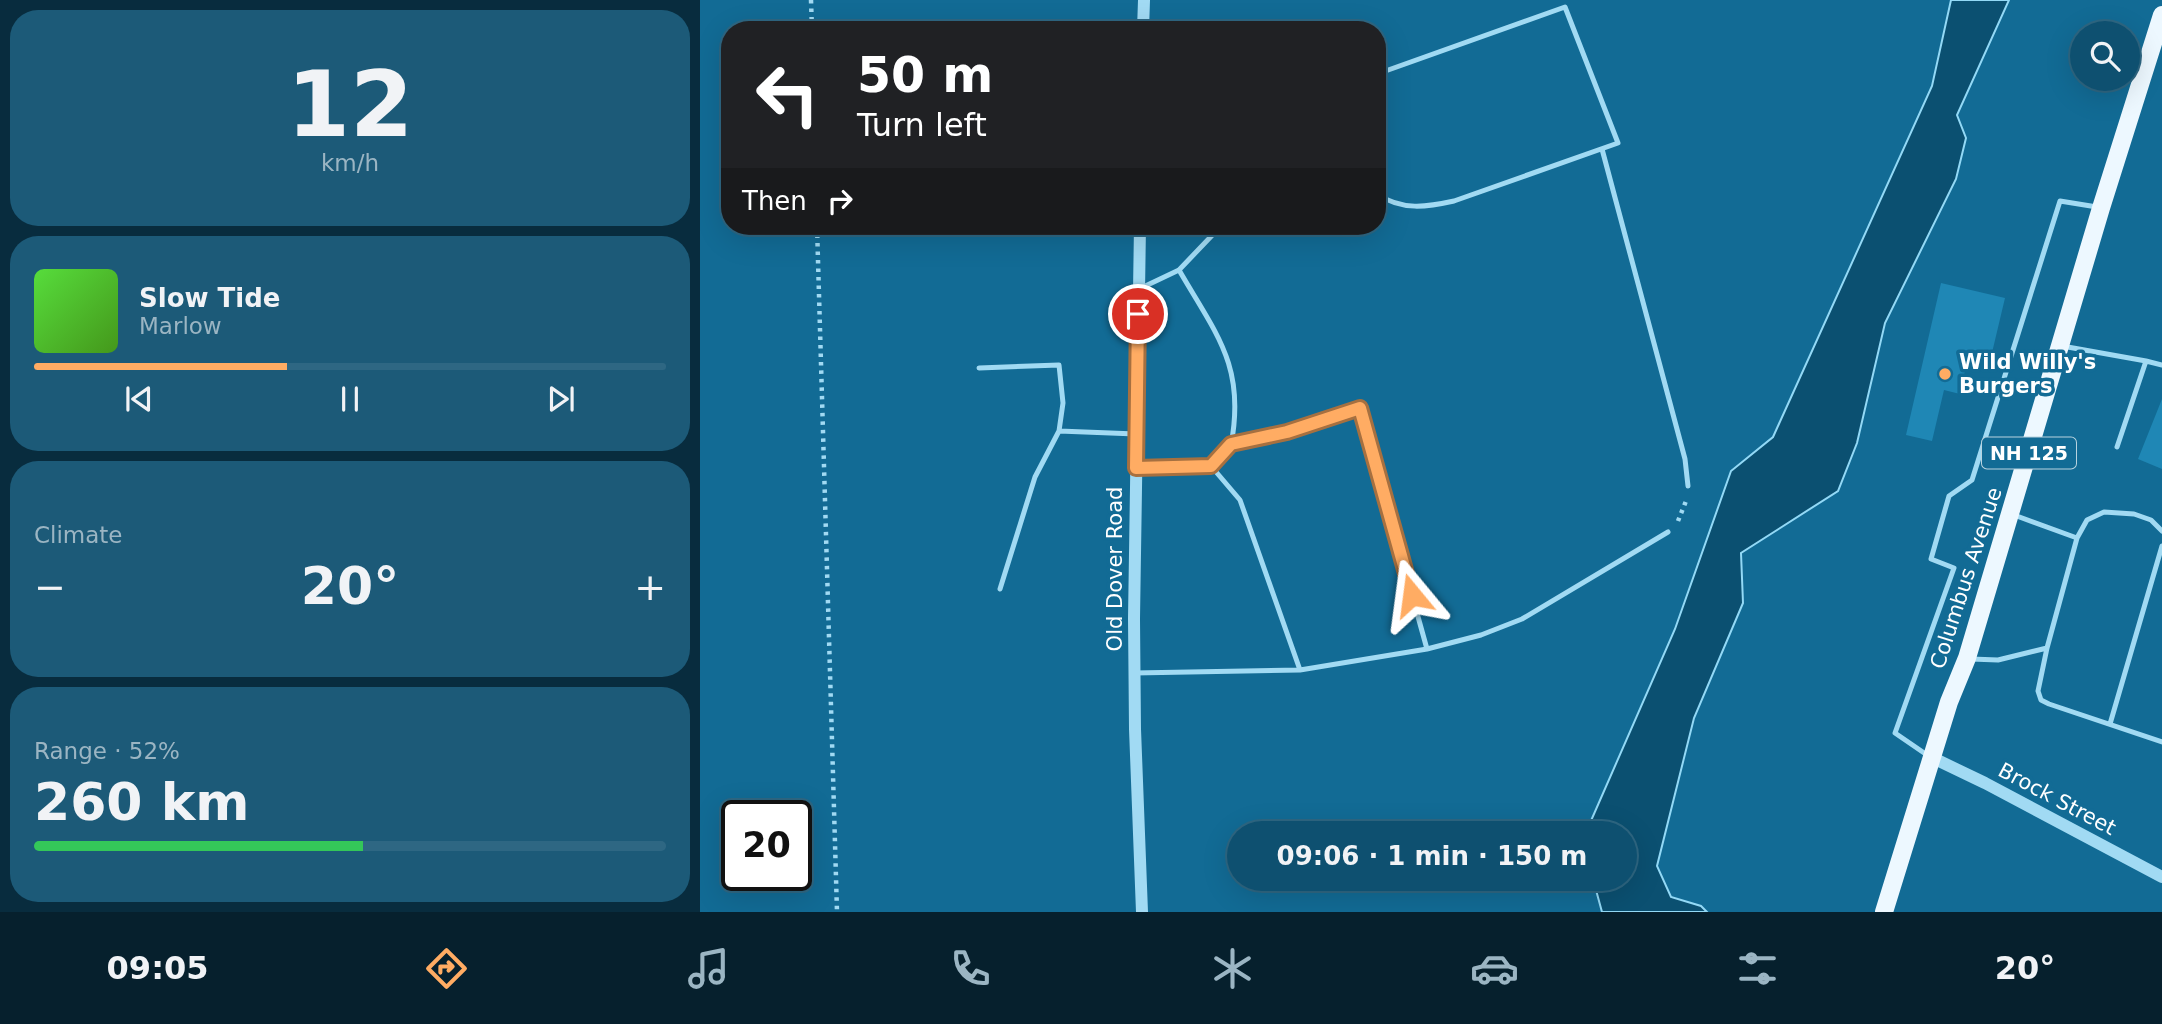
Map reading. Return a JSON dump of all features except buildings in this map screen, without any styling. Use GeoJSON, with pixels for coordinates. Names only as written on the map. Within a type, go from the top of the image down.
{"type":"FeatureCollection","features":[{"type":"Feature","properties":{"kind":"main road","name":"Columbus Avenue"},"geometry":{"type":"LineString","coordinates":[[1884,912],[1949,702],[1967,658],[2101,208],[2162,15]]}},
{"type":"Feature","properties":{"kind":"street"},"geometry":{"type":"LineString","coordinates":[[1143,21],[1144,0]]}},
{"type":"Feature","properties":{"kind":"street","name":"Old Dover Road"},"geometry":{"type":"LineString","coordinates":[[1140,235],[1134,673],[1142,912]]}},
{"type":"Feature","properties":{"kind":"street","name":"Brock Street"},"geometry":{"type":"LineString","coordinates":[[1933,758],[2162,877]]}},
{"type":"Feature","properties":{"kind":"lane"},"geometry":{"type":"LineString","coordinates":[[1386,71],[1565,7],[1618,143],[1454,201],[1429,207],[1406,207],[1386,200]]}},
{"type":"Feature","properties":{"kind":"lane"},"geometry":{"type":"LineString","coordinates":[[1602,149],[1685,459],[1688,486]]}},
{"type":"Feature","properties":{"kind":"lane"},"geometry":{"type":"LineString","coordinates":[[1933,758],[1895,733],[1954,568],[1931,559],[1949,496],[1972,480],[2060,201],[2101,208]]}},
{"type":"Feature","properties":{"kind":"lane"},"geometry":{"type":"LineString","coordinates":[[1139,290],[1180,270],[1213,235]]}},
{"type":"Feature","properties":{"kind":"lane"},"geometry":{"type":"LineString","coordinates":[[1136,468],[1211,466],[1231,444],[1236,416],[1236,391],[1231,366],[1219,336],[1180,270]]}},
{"type":"Feature","properties":{"kind":"lane"},"geometry":{"type":"LineString","coordinates":[[2060,346],[2162,365]]}},
{"type":"Feature","properties":{"kind":"lane"},"geometry":{"type":"LineString","coordinates":[[2117,447],[2146,362]]}},
{"type":"Feature","properties":{"kind":"lane"},"geometry":{"type":"LineString","coordinates":[[979,368],[1059,365],[1063,404],[1059,432],[1035,477],[1000,589]]}},
{"type":"Feature","properties":{"kind":"lane"},"geometry":{"type":"LineString","coordinates":[[1231,444],[1287,432],[1360,408],[1427,649]]}},
{"type":"Feature","properties":{"kind":"lane"},"geometry":{"type":"LineString","coordinates":[[1059,432],[1136,434]]}},
{"type":"Feature","properties":{"kind":"lane"},"geometry":{"type":"LineString","coordinates":[[1211,466],[1240,500],[1300,670]]}},
{"type":"Feature","properties":{"kind":"lane"},"geometry":{"type":"LineString","coordinates":[[2162,531],[2151,520],[2134,514],[2104,512],[2087,520],[2077,538],[2038,691],[2041,700],[2162,742]]}},
{"type":"Feature","properties":{"kind":"lane"},"geometry":{"type":"LineString","coordinates":[[2011,514],[2077,538]]}},
{"type":"Feature","properties":{"kind":"lane"},"geometry":{"type":"LineString","coordinates":[[1134,673],[1300,670],[1427,649],[1481,635],[1522,620],[1668,532]]}},
{"type":"Feature","properties":{"kind":"lane"},"geometry":{"type":"LineString","coordinates":[[2110,724],[2162,546]]}},
{"type":"Feature","properties":{"kind":"lane"},"geometry":{"type":"LineString","coordinates":[[1967,658],[1998,660],[2047,648]]}},
{"type":"Feature","properties":{"kind":"path"},"geometry":{"type":"LineString","coordinates":[[811,0],[812,21]]}},
{"type":"Feature","properties":{"kind":"path"},"geometry":{"type":"LineString","coordinates":[[817,235],[837,912]]}},
{"type":"Feature","properties":{"kind":"path"},"geometry":{"type":"LineString","coordinates":[[1668,532],[1680,519],[1688,486]]}},
{"type":"Feature","properties":{"kind":"water"},"geometry":{"type":"Polygon","coordinates":[[[1951,0],[2009,0],[1957,115],[1966,138],[1956,179],[1885,323],[1857,443],[1838,491],[1741,553],[1743,603],[1694,718],[1657,866],[1671,897],[1701,906],[1707,912],[1602,912],[1596,891],[1637,891],[1637,821],[1591,821],[1675,629],[1731,471],[1773,437],[1932,86],[1951,0]]]}},
{"type":"Feature","properties":{"kind":"place","name":"Wild Willy's Burgers"},"geometry":{"type":"Point","coordinates":[1945,374]}},
{"type":"Feature","properties":{"kind":"route"},"geometry":{"type":"LineString","coordinates":[[1138,314],[1136,468],[1211,466],[1231,444],[1287,432],[1360,408],[1412,595]]}}]}
